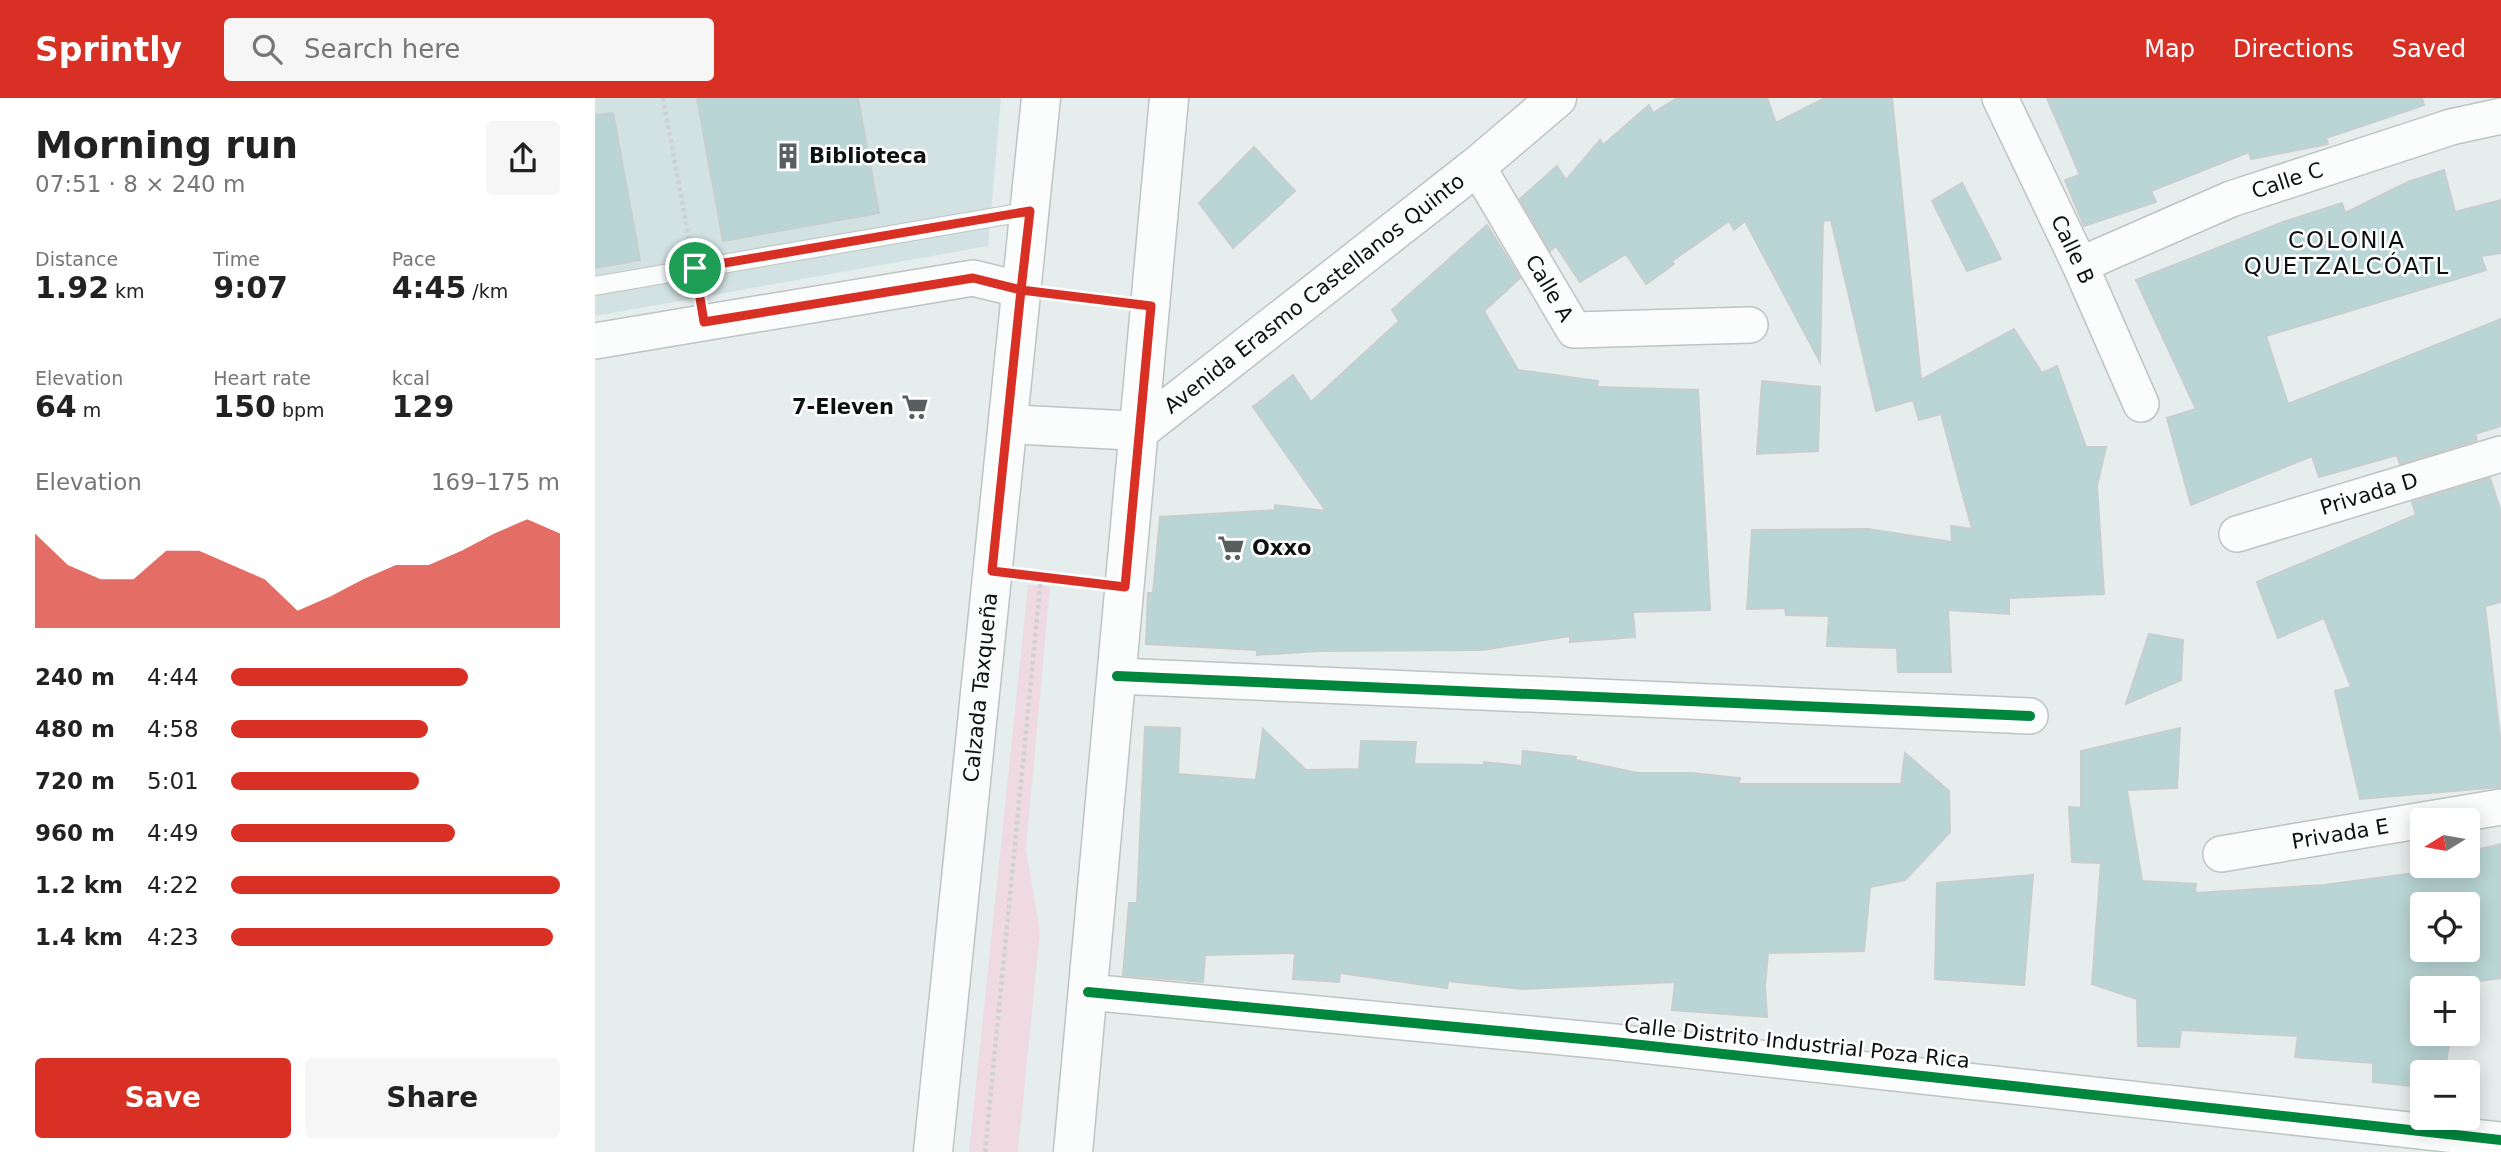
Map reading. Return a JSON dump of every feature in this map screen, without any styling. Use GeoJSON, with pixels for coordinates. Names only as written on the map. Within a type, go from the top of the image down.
{"type":"FeatureCollection","features":[{"type":"Feature","properties":{"kind":"main road","name":"Calzada Taxqueña"},"geometry":{"type":"LineString","coordinates":[[933,1152],[1041,98]]}},
{"type":"Feature","properties":{"kind":"main road"},"geometry":{"type":"LineString","coordinates":[[1073,1152],[1170,98]]}},
{"type":"Feature","properties":{"kind":"main road","name":"Avenida Erasmo Castellanos Quinto"},"geometry":{"type":"LineString","coordinates":[[1139,431],[1477,166],[1557,98]]}},
{"type":"Feature","properties":{"kind":"main road"},"geometry":{"type":"LineString","coordinates":[[1008,424],[1139,431]]}},
{"type":"Feature","properties":{"kind":"street","name":"Calle B"},"geometry":{"type":"LineString","coordinates":[[2000,98],[2080,265],[2141,404]]}},
{"type":"Feature","properties":{"kind":"street","name":"Calle C"},"geometry":{"type":"LineString","coordinates":[[2080,265],[2231,199],[2451,127],[2501,116]]}},
{"type":"Feature","properties":{"kind":"street","name":"Calle A"},"geometry":{"type":"LineString","coordinates":[[1477,166],[1574,330],[1750,325]]}},
{"type":"Feature","properties":{"kind":"street"},"geometry":{"type":"LineString","coordinates":[[595,341],[973,278],[1021,290]]}},
{"type":"Feature","properties":{"kind":"street","name":"Privada D"},"geometry":{"type":"LineString","coordinates":[[2237,534],[2501,454]]}},
{"type":"Feature","properties":{"kind":"street"},"geometry":{"type":"LineString","coordinates":[[1117,676],[2031,716]]}},
{"type":"Feature","properties":{"kind":"street","name":"Privada E"},"geometry":{"type":"LineString","coordinates":[[2221,854],[2501,807]]}},
{"type":"Feature","properties":{"kind":"street","name":"Calle Distrito Industrial Poza Rica"},"geometry":{"type":"LineString","coordinates":[[1088,992],[1614,1042],[2501,1140]]}},
{"type":"Feature","properties":{"kind":"lane"},"geometry":{"type":"LineString","coordinates":[[595,286],[1030,211]]}},
{"type":"Feature","properties":{"kind":"path"},"geometry":{"type":"LineString","coordinates":[[663,98],[695,268]]}},
{"type":"Feature","properties":{"kind":"path"},"geometry":{"type":"LineString","coordinates":[[1021,290],[1151,306]]}},
{"type":"Feature","properties":{"kind":"path"},"geometry":{"type":"LineString","coordinates":[[992,571],[1125,587]]}},
{"type":"Feature","properties":{"kind":"path"},"geometry":{"type":"LineString","coordinates":[[985,1152],[1041,577]]}},
{"type":"Feature","properties":{"kind":"shaded area"},"geometry":{"type":"Polygon","coordinates":[[[595,98],[1001,98],[988,246],[595,316],[595,98]]]}},
{"type":"Feature","properties":{"kind":"shaded area"},"geometry":{"type":"Polygon","coordinates":[[[1028,585],[1050,587],[1026,849],[1040,932],[1018,1152],[969,1152],[1028,585]]]}},
{"type":"Feature","properties":{"kind":"building","name":"Biblioteca"},"geometry":{"type":"Polygon","coordinates":[[[697,98],[858,98],[879,213],[723,241],[697,98]]]}},
{"type":"Feature","properties":{"kind":"building"},"geometry":{"type":"Polygon","coordinates":[[[1677,98],[1767,98],[1776,123],[1825,98],[1892,98],[1921,380],[2014,329],[2042,373],[2057,366],[2086,447],[2106,447],[2097,486],[2104,594],[2009,598],[2009,614],[1948,610],[1951,672],[1898,672],[1897,648],[1827,646],[1829,616],[1786,615],[1785,608],[1747,609],[1752,530],[1868,529],[1952,542],[1951,526],[1972,529],[1941,414],[1919,420],[1913,400],[1876,411],[1831,220],[1823,221],[1820,362],[1745,221],[1734,230],[1729,221],[1672,261],[1674,264],[1646,284],[1626,254],[1580,282],[1556,246],[1550,251],[1520,199],[1557,166],[1566,180],[1600,140],[1603,145],[1649,105],[1653,113],[1677,98]]]}},
{"type":"Feature","properties":{"kind":"building"},"geometry":{"type":"Polygon","coordinates":[[[2047,98],[2422,98],[2424,105],[2326,138],[2328,144],[2251,159],[2249,152],[2151,191],[2156,202],[2084,226],[2065,180],[2080,175],[2047,98]]]}},
{"type":"Feature","properties":{"kind":"building"},"geometry":{"type":"Polygon","coordinates":[[[613,113],[640,260],[595,268],[595,115],[613,113]]]}},
{"type":"Feature","properties":{"kind":"building"},"geometry":{"type":"Polygon","coordinates":[[[1254,147],[1295,191],[1233,248],[1199,203],[1254,147]]]}},
{"type":"Feature","properties":{"kind":"building"},"geometry":{"type":"Polygon","coordinates":[[[2444,170],[2455,212],[2501,200],[2501,253],[2481,256],[2486,270],[2266,336],[2288,404],[2501,319],[2501,426],[2475,434],[2477,440],[2400,464],[2397,455],[2319,477],[2312,456],[2191,505],[2167,418],[2196,409],[2136,280],[2283,222],[2342,203],[2345,213],[2408,182],[2444,170]]]}},
{"type":"Feature","properties":{"kind":"building"},"geometry":{"type":"Polygon","coordinates":[[[1962,183],[2001,259],[1967,271],[1932,201],[1962,183]]]}},
{"type":"Feature","properties":{"kind":"building"},"geometry":{"type":"Polygon","coordinates":[[[1487,225],[1520,278],[1484,311],[1518,370],[1598,381],[1597,387],[1698,390],[1710,610],[1633,612],[1635,637],[1570,642],[1570,636],[1482,650],[1319,651],[1257,655],[1257,650],[1146,644],[1148,593],[1153,593],[1160,517],[1275,510],[1275,505],[1326,511],[1253,407],[1293,375],[1311,402],[1399,321],[1392,310],[1487,225]]]}},
{"type":"Feature","properties":{"kind":"building"},"geometry":{"type":"Polygon","coordinates":[[[1762,381],[1820,387],[1818,451],[1757,454],[1762,381]]]}},
{"type":"Feature","properties":{"kind":"building"},"geometry":{"type":"Polygon","coordinates":[[[2490,478],[2501,512],[2501,602],[2485,606],[2501,745],[2501,787],[2360,799],[2335,691],[2351,687],[2324,618],[2278,638],[2257,582],[2416,515],[2412,502],[2490,478]]]}},
{"type":"Feature","properties":{"kind":"building"},"geometry":{"type":"Polygon","coordinates":[[[2149,634],[2183,640],[2181,680],[2126,704],[2149,634]]]}},
{"type":"Feature","properties":{"kind":"building"},"geometry":{"type":"Polygon","coordinates":[[[1145,727],[1180,728],[1178,774],[1256,780],[1263,729],[1306,770],[1359,769],[1361,741],[1416,742],[1414,764],[1484,765],[1484,762],[1522,766],[1523,751],[1576,757],[1575,760],[1638,773],[1692,773],[1740,778],[1738,784],[1901,784],[1905,753],[1949,791],[1950,832],[1905,880],[1870,887],[1864,951],[1768,953],[1765,986],[1767,1017],[1672,1010],[1675,982],[1522,989],[1448,981],[1447,988],[1340,973],[1339,982],[1293,979],[1295,953],[1205,955],[1203,982],[1123,975],[1129,903],[1137,903],[1145,727]]]}},
{"type":"Feature","properties":{"kind":"building"},"geometry":{"type":"Polygon","coordinates":[[[2180,728],[2177,788],[2127,790],[2142,881],[2196,884],[2195,893],[2324,885],[2410,874],[2410,878],[2480,878],[2480,849],[2501,844],[2501,978],[2480,981],[2480,976],[2410,976],[2410,1046],[2449,1046],[2446,1060],[2410,1060],[2410,1086],[2373,1082],[2373,1063],[2295,1057],[2298,1036],[2181,1030],[2179,1047],[2138,1046],[2137,999],[2092,984],[2101,863],[2072,862],[2069,807],[2081,808],[2081,751],[2180,728]]]}},
{"type":"Feature","properties":{"kind":"building"},"geometry":{"type":"Polygon","coordinates":[[[2033,875],[2024,985],[1935,979],[1937,883],[2033,875]]]}},
{"type":"Feature","properties":{"kind":"cycle path"},"geometry":{"type":"LineString","coordinates":[[1117,676],[2030,716]]}},
{"type":"Feature","properties":{"kind":"cycle path"},"geometry":{"type":"LineString","coordinates":[[1088,992],[1614,1042],[2501,1140]]}},
{"type":"Feature","properties":{"kind":"place","name":"Biblioteca"},"geometry":{"type":"Point","coordinates":[788,156]}},
{"type":"Feature","properties":{"kind":"place","name":"7-Eleven"},"geometry":{"type":"Point","coordinates":[915,407]}},
{"type":"Feature","properties":{"kind":"place","name":"Oxxo"},"geometry":{"type":"Point","coordinates":[1231,548]}},
{"type":"Feature","properties":{"kind":"district","name":"COLONIA QUETZALCÓATL"},"geometry":{"type":"Point","coordinates":[2347,253]}},
{"type":"Feature","properties":{"kind":"route"},"geometry":{"type":"LineString","coordinates":[[695,268],[704,322],[973,278],[1021,290],[992,571],[1125,587],[1151,306],[1021,290],[1030,211],[695,268]]}}]}
